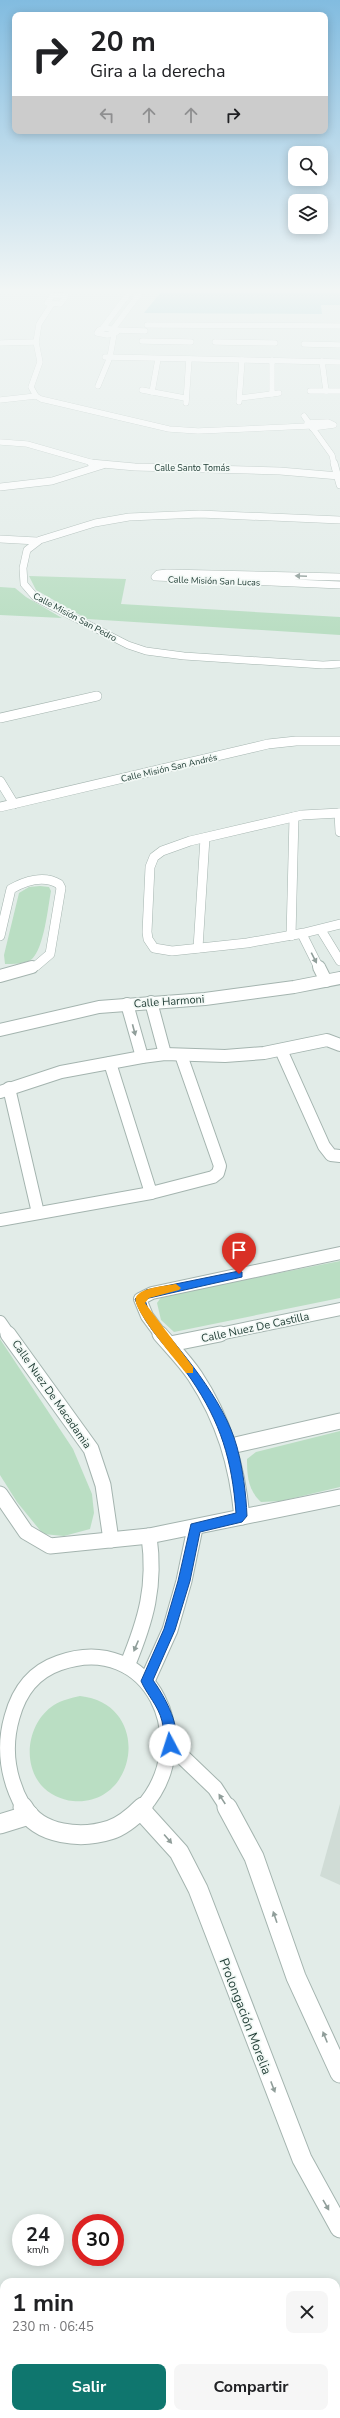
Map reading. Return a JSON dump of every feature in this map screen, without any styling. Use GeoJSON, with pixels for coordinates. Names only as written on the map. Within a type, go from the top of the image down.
{"type":"FeatureCollection","features":[{"type":"Feature","properties":{"kind":"street"},"geometry":{"type":"LineString","coordinates":[[68,406],[169,429],[198,431],[309,426]]}},
{"type":"Feature","properties":{"kind":"street"},"geometry":{"type":"LineString","coordinates":[[304,416],[309,426],[332,455],[339,476],[340,485]]}},
{"type":"Feature","properties":{"kind":"street","name":"Calle Santo Tomás"},"geometry":{"type":"LineString","coordinates":[[0,442],[28,444],[103,465],[272,469],[339,476]]}},
{"type":"Feature","properties":{"kind":"street"},"geometry":{"type":"LineString","coordinates":[[0,487],[52,481],[103,465]]}},
{"type":"Feature","properties":{"kind":"street"},"geometry":{"type":"LineString","coordinates":[[0,547],[28,548],[37,541],[82,526],[142,515],[340,520]]}},
{"type":"Feature","properties":{"kind":"street"},"geometry":{"type":"LineString","coordinates":[[0,539],[37,541]]}},
{"type":"Feature","properties":{"kind":"street","name":"Calle Misión San Pedro"},"geometry":{"type":"LineString","coordinates":[[28,548],[21,578],[23,585],[29,593],[128,645],[146,651],[184,656],[323,665],[340,664]]}},
{"type":"Feature","properties":{"kind":"street","name":"Calle Misión San Lucas"},"geometry":{"type":"LineString","coordinates":[[340,577],[167,573],[158,574],[155,577],[164,579],[233,582],[340,585]]}},
{"type":"Feature","properties":{"kind":"street"},"geometry":{"type":"LineString","coordinates":[[233,574],[233,582]]}},
{"type":"Feature","properties":{"kind":"street"},"geometry":{"type":"LineString","coordinates":[[0,718],[97,696]]}},
{"type":"Feature","properties":{"kind":"street","name":"Calle Misión San Andrés"},"geometry":{"type":"LineString","coordinates":[[0,807],[268,744],[296,741],[340,741]]}},
{"type":"Feature","properties":{"kind":"street"},"geometry":{"type":"LineString","coordinates":[[0,781],[14,804]]}},
{"type":"Feature","properties":{"kind":"street"},"geometry":{"type":"LineString","coordinates":[[340,832],[339,813],[311,814],[205,838],[162,851],[151,862],[149,873],[147,932],[150,944],[159,950],[198,948],[291,936],[321,930],[340,924]]}},
{"type":"Feature","properties":{"kind":"street"},"geometry":{"type":"LineString","coordinates":[[291,936],[294,817]]}},
{"type":"Feature","properties":{"kind":"street"},"geometry":{"type":"LineString","coordinates":[[198,948],[205,838]]}},
{"type":"Feature","properties":{"kind":"street"},"geometry":{"type":"LineString","coordinates":[[0,936],[11,889],[24,883],[50,880],[59,884],[60,888],[50,954],[36,966],[0,976]]}},
{"type":"Feature","properties":{"kind":"street"},"geometry":{"type":"LineString","coordinates":[[321,930],[340,961]]}},
{"type":"Feature","properties":{"kind":"street"},"geometry":{"type":"LineString","coordinates":[[302,934],[326,981]]}},
{"type":"Feature","properties":{"kind":"street","name":"Calle Harmoni"},"geometry":{"type":"LineString","coordinates":[[0,1030],[48,1017],[127,1004],[205,999],[340,978]]}},
{"type":"Feature","properties":{"kind":"street"},"geometry":{"type":"LineString","coordinates":[[151,1002],[165,1054]]}},
{"type":"Feature","properties":{"kind":"street"},"geometry":{"type":"LineString","coordinates":[[127,1004],[142,1057]]}},
{"type":"Feature","properties":{"kind":"street"},"geometry":{"type":"LineString","coordinates":[[38,1213],[5,1090],[61,1072],[142,1057],[165,1054],[225,1056],[281,1050],[327,1040],[335,1041],[340,1045]]}},
{"type":"Feature","properties":{"kind":"street"},"geometry":{"type":"LineString","coordinates":[[281,1050],[324,1146],[331,1155],[340,1156]]}},
{"type":"Feature","properties":{"kind":"street"},"geometry":{"type":"LineString","coordinates":[[0,1220],[151,1193],[213,1178],[218,1173],[220,1166],[181,1055]]}},
{"type":"Feature","properties":{"kind":"street"},"geometry":{"type":"LineString","coordinates":[[110,1063],[151,1193]]}},
{"type":"Feature","properties":{"kind":"street"},"geometry":{"type":"LineString","coordinates":[[242,1516],[240,1485],[231,1446],[209,1400],[194,1376],[145,1314],[140,1299],[152,1293],[340,1253]]}},
{"type":"Feature","properties":{"kind":"street","name":"Calle Nuez De Castilla"},"geometry":{"type":"LineString","coordinates":[[170,1344],[340,1309]]}},
{"type":"Feature","properties":{"kind":"street","name":"Calle Nuez De Macadamia"},"geometry":{"type":"LineString","coordinates":[[0,1322],[91,1448],[103,1485],[111,1540]]}},
{"type":"Feature","properties":{"kind":"street"},"geometry":{"type":"LineString","coordinates":[[231,1446],[340,1421]]}},
{"type":"Feature","properties":{"kind":"street"},"geometry":{"type":"LineString","coordinates":[[0,1494],[27,1534],[38,1542],[50,1546],[149,1536],[195,1528],[242,1516],[340,1497]]}},
{"type":"Feature","properties":{"kind":"street"},"geometry":{"type":"LineString","coordinates":[[147,1681],[170,1630],[184,1581],[195,1528]]}},
{"type":"Feature","properties":{"kind":"street"},"geometry":{"type":"LineString","coordinates":[[127,1666],[145,1625],[150,1602],[153,1564],[149,1536]]}},
{"type":"Feature","properties":{"kind":"street"},"geometry":{"type":"LineString","coordinates":[[80,1657],[104,1658],[127,1666],[147,1681],[160,1700],[168,1721],[170,1745],[164,1775],[157,1790],[141,1810],[123,1824],[107,1831],[91,1835],[58,1832],[43,1825],[18,1804],[2,1778],[1,1748],[5,1722],[16,1697],[34,1677],[55,1663],[80,1657]]}},
{"type":"Feature","properties":{"kind":"street"},"geometry":{"type":"LineString","coordinates":[[170,1745],[215,1788],[232,1814],[254,1857],[296,1978],[322,2030],[340,2073]]}},
{"type":"Feature","properties":{"kind":"street","name":"Prolongación Morelia"},"geometry":{"type":"LineString","coordinates":[[141,1810],[179,1852],[198,1889],[302,2159],[340,2228]]}},
{"type":"Feature","properties":{"kind":"street"},"geometry":{"type":"LineString","coordinates":[[0,1824],[30,1815]]}},
{"type":"Feature","properties":{"kind":"shaded area"},"geometry":{"type":"Polygon","coordinates":[[[340,1804],[340,1885],[320,1876],[340,1804]]]}},
{"type":"Feature","properties":{"kind":"green space"},"geometry":{"type":"Polygon","coordinates":[[[29,576],[126,579],[121,604],[340,617],[340,635],[87,619],[36,590],[29,576]]]}},
{"type":"Feature","properties":{"kind":"green space"},"geometry":{"type":"Polygon","coordinates":[[[0,587],[15,588],[26,597],[62,618],[0,615],[0,587]]]}},
{"type":"Feature","properties":{"kind":"green space"},"geometry":{"type":"Polygon","coordinates":[[[29,887],[49,887],[51,891],[40,946],[36,954],[29,961],[5,964],[4,955],[19,893],[29,887]]]}},
{"type":"Feature","properties":{"kind":"green space"},"geometry":{"type":"Polygon","coordinates":[[[340,1261],[340,1298],[174,1332],[161,1320],[157,1303],[162,1296],[340,1261]]]}},
{"type":"Feature","properties":{"kind":"green space"},"geometry":{"type":"Polygon","coordinates":[[[0,1339],[73,1449],[92,1494],[94,1513],[90,1529],[64,1536],[43,1534],[17,1502],[0,1475],[0,1339]]]}},
{"type":"Feature","properties":{"kind":"green space"},"geometry":{"type":"Polygon","coordinates":[[[340,1431],[340,1487],[281,1501],[261,1502],[253,1493],[247,1471],[247,1459],[256,1452],[340,1431]]]}},
{"type":"Feature","properties":{"kind":"green space"},"geometry":{"type":"Polygon","coordinates":[[[80,1696],[103,1703],[119,1717],[127,1734],[128,1754],[123,1773],[112,1788],[95,1799],[73,1801],[56,1796],[41,1785],[31,1765],[30,1753],[34,1731],[45,1712],[60,1702],[80,1696]]]}},
{"type":"Feature","properties":{"kind":"slow traffic"},"geometry":{"type":"LineString","coordinates":[[176,1288],[146,1294],[140,1299],[140,1303],[145,1314],[190,1370]]}},
{"type":"Feature","properties":{"kind":"route"},"geometry":{"type":"LineString","coordinates":[[170,1745],[168,1721],[160,1700],[147,1681],[170,1630],[184,1581],[195,1528],[242,1516],[240,1485],[231,1446],[218,1416],[194,1376],[145,1314],[140,1303],[140,1299],[146,1294],[239,1274]]}}]}
